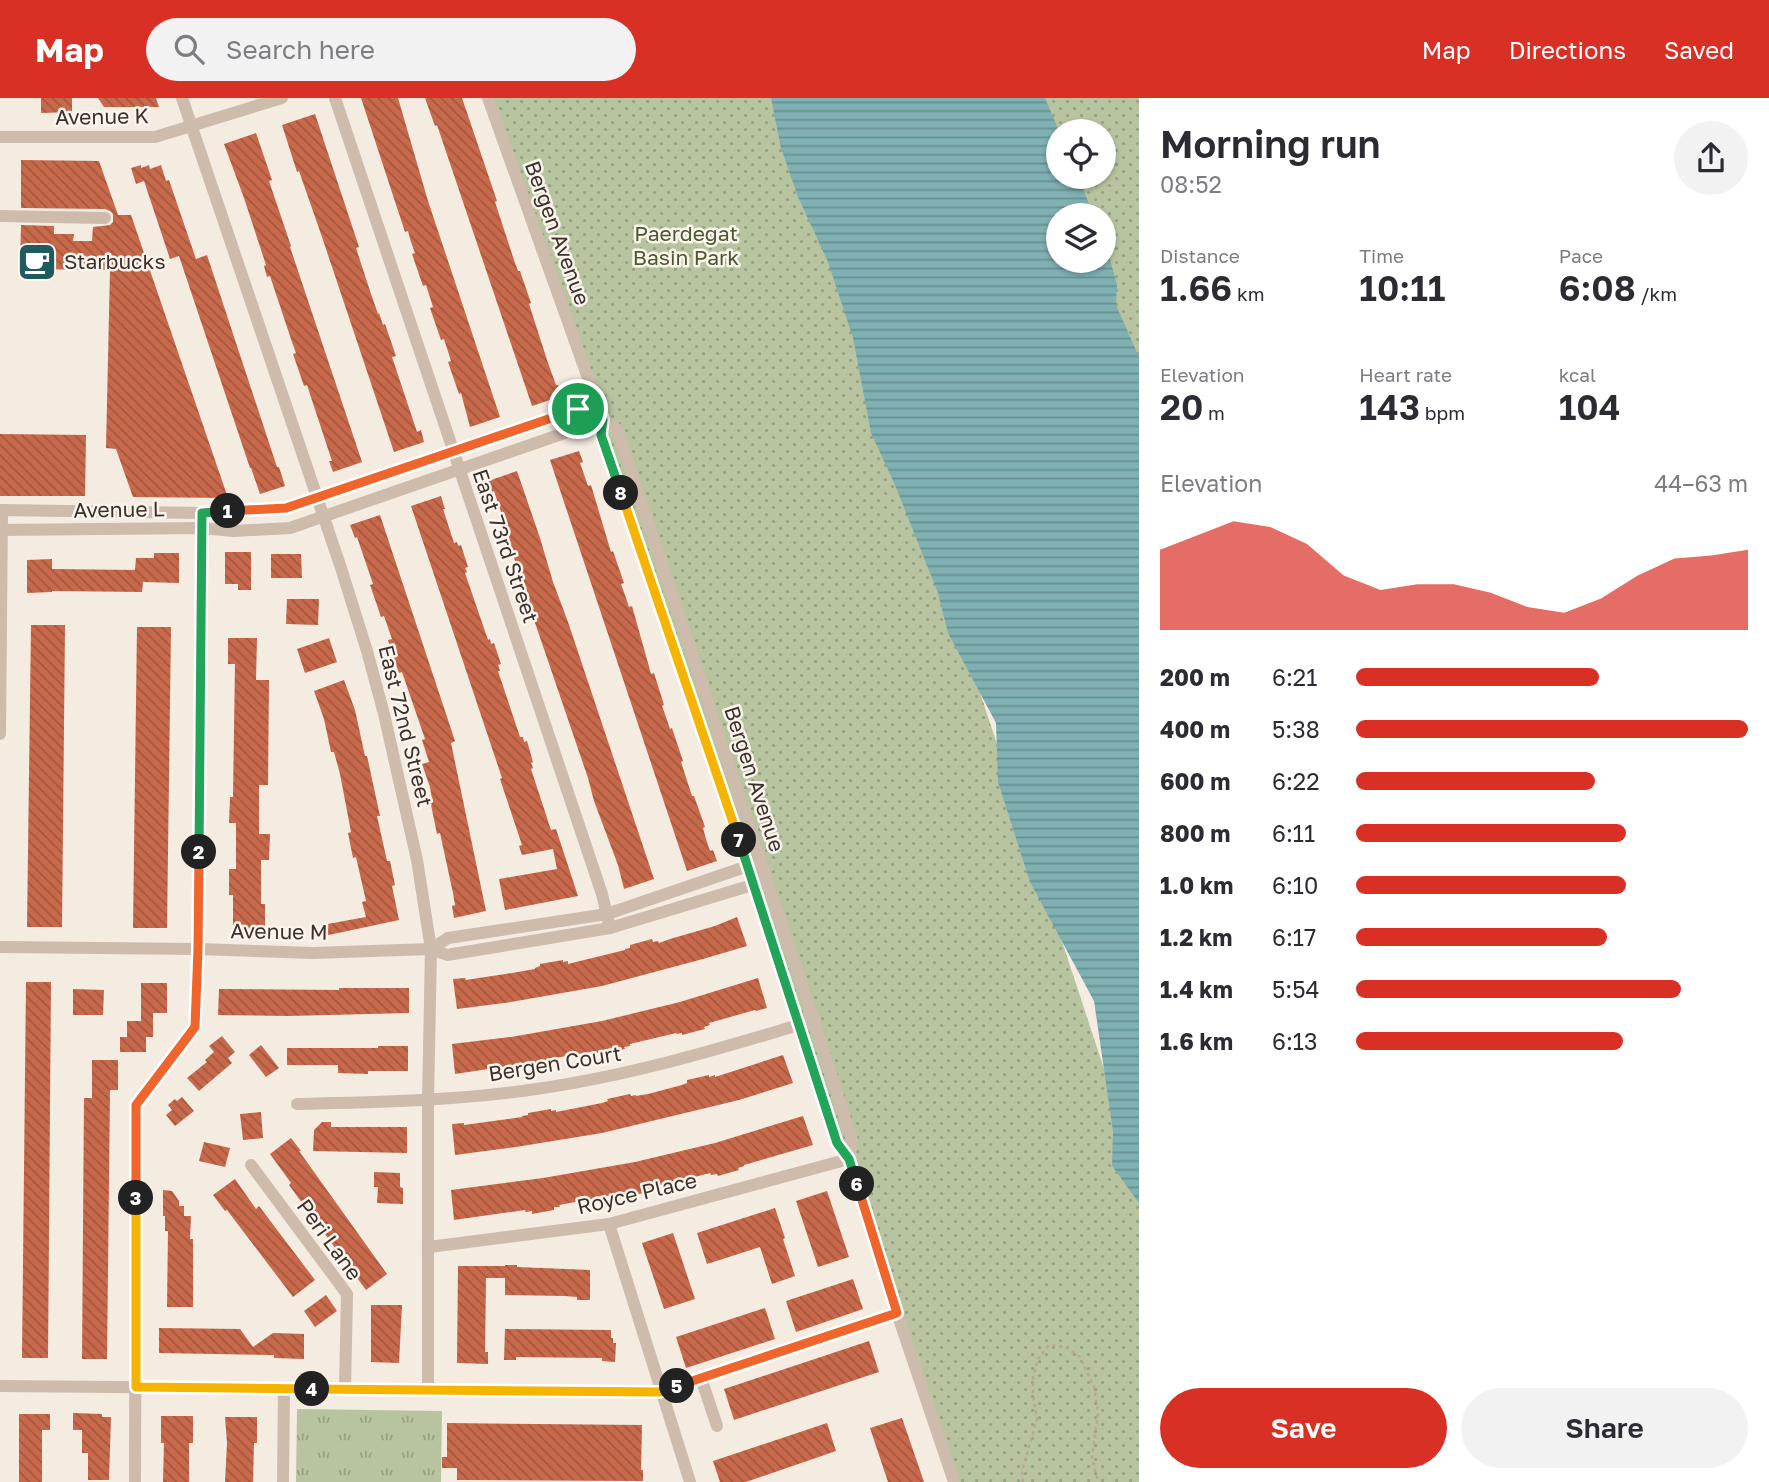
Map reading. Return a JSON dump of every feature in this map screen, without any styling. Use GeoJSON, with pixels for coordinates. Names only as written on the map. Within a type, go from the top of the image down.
{"type":"FeatureCollection","features":[{"type":"Feature","properties":{"kind":"street","name":"East 72nd Street"},"geometry":{"type":"LineString","coordinates":[[182,98],[367,651],[384,713],[417,860],[432,948],[428,1101],[428,1390]]}},
{"type":"Feature","properties":{"kind":"street","name":"Avenue K"},"geometry":{"type":"LineString","coordinates":[[0,137],[155,137],[282,98]]}},
{"type":"Feature","properties":{"kind":"street","name":"East 73rd Street"},"geometry":{"type":"LineString","coordinates":[[335,98],[602,894],[610,928]]}},
{"type":"Feature","properties":{"kind":"street","name":"Bergen Avenue"},"geometry":{"type":"LineString","coordinates":[[488,98],[598,414],[601,435],[754,884],[837,1143],[849,1159],[954,1482]]}},
{"type":"Feature","properties":{"kind":"street"},"geometry":{"type":"LineString","coordinates":[[0,216],[104,218]]}},
{"type":"Feature","properties":{"kind":"street","name":"Avenue L"},"geometry":{"type":"LineString","coordinates":[[1,510],[202,513],[286,508],[578,409],[598,414]]}},
{"type":"Feature","properties":{"kind":"street","name":"Avenue L"},"geometry":{"type":"LineString","coordinates":[[1,530],[202,528],[233,531],[290,528],[576,429],[598,414]]}},
{"type":"Feature","properties":{"kind":"street","name":"Bergen Avenue"},"geometry":{"type":"LineString","coordinates":[[598,414],[617,429],[852,1140],[849,1159]]}},
{"type":"Feature","properties":{"kind":"street"},"geometry":{"type":"LineString","coordinates":[[0,734],[1,510]]}},
{"type":"Feature","properties":{"kind":"street"},"geometry":{"type":"LineString","coordinates":[[135,1482],[136,1105],[195,1027],[202,513]]}},
{"type":"Feature","properties":{"kind":"street","name":"Avenue M"},"geometry":{"type":"LineString","coordinates":[[432,948],[448,938],[607,914],[761,862]]}},
{"type":"Feature","properties":{"kind":"street","name":"Avenue M"},"geometry":{"type":"LineString","coordinates":[[0,947],[313,953],[432,948],[447,955],[610,928],[767,880]]}},
{"type":"Feature","properties":{"kind":"street","name":"Bergen Court"},"geometry":{"type":"LineString","coordinates":[[297,1104],[428,1101],[537,1089],[601,1078],[699,1055],[814,1021]]}},
{"type":"Feature","properties":{"kind":"street","name":"Royce Place"},"geometry":{"type":"LineString","coordinates":[[429,1247],[609,1224],[849,1159]]}},
{"type":"Feature","properties":{"kind":"street","name":"Peri Lane"},"geometry":{"type":"LineString","coordinates":[[251,1165],[347,1294],[345,1389]]}},
{"type":"Feature","properties":{"kind":"street"},"geometry":{"type":"LineString","coordinates":[[609,1224],[690,1482]]}},
{"type":"Feature","properties":{"kind":"street"},"geometry":{"type":"LineString","coordinates":[[0,1386],[660,1392],[897,1313]]}},
{"type":"Feature","properties":{"kind":"street"},"geometry":{"type":"LineString","coordinates":[[701,1378],[717,1426]]}},
{"type":"Feature","properties":{"kind":"street"},"geometry":{"type":"LineString","coordinates":[[283,1482],[284,1389]]}},
{"type":"Feature","properties":{"kind":"path"},"geometry":{"type":"LineString","coordinates":[[1023,1482],[1022,1471],[1037,1419],[1033,1377],[1038,1359],[1049,1345],[1065,1347],[1080,1357],[1094,1387],[1098,1412],[1092,1458],[1098,1482]]}},
{"type":"Feature","properties":{"kind":"green space","name":"Paerdegat Basin Park"},"geometry":{"type":"Polygon","coordinates":[[[488,98],[784,98],[1139,1175],[1139,1482],[954,1482],[488,98]]]}},
{"type":"Feature","properties":{"kind":"green space"},"geometry":{"type":"Polygon","coordinates":[[[1043,98],[1139,98],[1139,389],[1101,273],[1116,273],[1116,203],[1078,203],[1073,189],[1116,189],[1116,119],[1053,119],[1043,98]]]}},
{"type":"Feature","properties":{"kind":"green space"},"geometry":{"type":"Polygon","coordinates":[[[297,1409],[442,1411],[441,1482],[296,1482],[297,1409]]]}},
{"type":"Feature","properties":{"kind":"water"},"geometry":{"type":"Polygon","coordinates":[[[771,98],[1045,98],[1054,119],[1046,119],[1046,189],[1083,189],[1089,203],[1046,203],[1046,273],[1114,273],[1117,285],[1116,305],[1139,357],[1139,1203],[1112,1166],[1113,1131],[1094,1001],[1030,882],[998,782],[996,723],[948,633],[938,593],[871,433],[853,338],[828,262],[798,197],[781,148],[771,98]]]}},
{"type":"Feature","properties":{"kind":"building"},"geometry":{"type":"Polygon","coordinates":[[[41,98],[72,98],[72,112],[41,113],[41,98]]]}},
{"type":"Feature","properties":{"kind":"building"},"geometry":{"type":"Polygon","coordinates":[[[98,98],[156,98],[159,107],[104,107],[98,98]]]}},
{"type":"Feature","properties":{"kind":"building"},"geometry":{"type":"Polygon","coordinates":[[[361,98],[398,98],[428,201],[500,417],[470,427],[461,393],[459,394],[448,362],[451,361],[444,339],[441,340],[430,308],[433,307],[426,285],[423,286],[412,254],[415,253],[408,231],[405,232],[361,98]]]}},
{"type":"Feature","properties":{"kind":"building"},"geometry":{"type":"Polygon","coordinates":[[[425,98],[462,98],[514,260],[531,303],[529,304],[548,363],[562,396],[532,406],[437,125],[435,126],[425,98]]]}},
{"type":"Feature","properties":{"kind":"building"},"geometry":{"type":"Polygon","coordinates":[[[315,114],[359,247],[356,248],[370,291],[396,356],[392,357],[417,432],[421,430],[424,442],[394,452],[282,125],[315,114]]]}},
{"type":"Feature","properties":{"kind":"building"},"geometry":{"type":"Polygon","coordinates":[[[256,133],[290,247],[362,462],[333,472],[329,461],[332,461],[307,385],[304,386],[293,354],[296,353],[270,276],[267,277],[266,265],[224,144],[256,133]]]}},
{"type":"Feature","properties":{"kind":"building"},"geometry":{"type":"Polygon","coordinates":[[[21,160],[99,161],[118,215],[131,215],[228,498],[133,497],[116,449],[106,448],[110,270],[20,269],[21,225],[54,226],[54,234],[74,234],[73,241],[92,241],[93,227],[110,225],[113,222],[113,214],[105,209],[21,208],[21,160]]]}},
{"type":"Feature","properties":{"kind":"building"},"geometry":{"type":"Polygon","coordinates":[[[141,165],[141,168],[149,165],[150,169],[161,165],[166,181],[169,180],[196,259],[207,255],[285,486],[260,494],[179,256],[170,259],[144,181],[136,184],[131,168],[141,165]]]}},
{"type":"Feature","properties":{"kind":"building"},"geometry":{"type":"Polygon","coordinates":[[[0,434],[86,435],[85,496],[0,496],[0,434]]]}},
{"type":"Feature","properties":{"kind":"building"},"geometry":{"type":"Polygon","coordinates":[[[579,451],[583,462],[580,463],[588,486],[591,485],[611,552],[613,551],[624,583],[621,584],[629,607],[632,606],[651,674],[654,673],[664,705],[662,706],[705,827],[703,828],[710,851],[713,850],[717,861],[687,871],[550,460],[579,451]]]}},
{"type":"Feature","properties":{"kind":"building"},"geometry":{"type":"Polygon","coordinates":[[[517,471],[654,879],[624,889],[494,491],[492,492],[488,481],[517,471]]]}},
{"type":"Feature","properties":{"kind":"building"},"geometry":{"type":"Polygon","coordinates":[[[441,496],[454,543],[461,545],[468,567],[465,568],[465,573],[488,640],[490,639],[491,644],[494,643],[501,664],[498,665],[498,671],[520,737],[523,737],[524,742],[527,741],[533,762],[531,769],[551,830],[556,829],[578,896],[505,910],[499,879],[557,869],[553,849],[522,855],[519,846],[522,845],[500,779],[502,778],[411,506],[441,496]]]}},
{"type":"Feature","properties":{"kind":"building"},"geometry":{"type":"Polygon","coordinates":[[[380,515],[455,741],[451,743],[486,911],[454,918],[453,893],[440,833],[437,834],[430,787],[422,764],[429,762],[422,740],[425,739],[402,672],[399,673],[391,651],[388,640],[392,639],[384,616],[381,617],[370,585],[373,584],[357,537],[355,538],[350,525],[380,515]]]}},
{"type":"Feature","properties":{"kind":"building"},"geometry":{"type":"Polygon","coordinates":[[[225,552],[251,552],[251,590],[238,590],[238,584],[225,584],[225,552]]]}},
{"type":"Feature","properties":{"kind":"building"},"geometry":{"type":"Polygon","coordinates":[[[154,553],[179,553],[179,583],[143,582],[142,592],[27,593],[27,560],[52,559],[52,569],[135,570],[136,558],[154,558],[154,553]]]}},
{"type":"Feature","properties":{"kind":"building"},"geometry":{"type":"Polygon","coordinates":[[[271,554],[301,554],[302,578],[271,578],[271,554]]]}},
{"type":"Feature","properties":{"kind":"building"},"geometry":{"type":"Polygon","coordinates":[[[287,599],[319,599],[318,625],[286,624],[287,599]]]}},
{"type":"Feature","properties":{"kind":"building"},"geometry":{"type":"Polygon","coordinates":[[[31,625],[65,625],[62,927],[27,927],[31,625]]]}},
{"type":"Feature","properties":{"kind":"building"},"geometry":{"type":"Polygon","coordinates":[[[137,627],[171,627],[167,928],[133,928],[137,627]]]}},
{"type":"Feature","properties":{"kind":"building"},"geometry":{"type":"Polygon","coordinates":[[[228,638],[257,638],[256,680],[269,680],[268,785],[259,785],[259,834],[270,834],[269,860],[261,860],[261,904],[265,904],[265,929],[233,929],[233,895],[229,895],[229,869],[236,869],[236,823],[229,823],[230,797],[233,797],[235,664],[228,664],[228,638]]]}},
{"type":"Feature","properties":{"kind":"building"},"geometry":{"type":"Polygon","coordinates":[[[329,638],[337,662],[305,673],[297,649],[329,638]]]}},
{"type":"Feature","properties":{"kind":"building"},"geometry":{"type":"Polygon","coordinates":[[[344,680],[367,756],[380,816],[377,816],[395,885],[392,886],[399,920],[324,936],[322,925],[366,917],[362,902],[366,901],[356,857],[353,858],[340,774],[314,691],[344,680]]]}},
{"type":"Feature","properties":{"kind":"building"},"geometry":{"type":"Polygon","coordinates":[[[737,917],[747,946],[602,986],[457,1009],[453,979],[466,980],[512,973],[563,960],[568,961],[568,964],[625,950],[630,948],[630,945],[652,939],[653,942],[659,943],[737,917]]]}},
{"type":"Feature","properties":{"kind":"building"},"geometry":{"type":"Polygon","coordinates":[[[758,978],[767,1008],[709,1023],[705,1029],[630,1044],[624,1047],[625,1049],[602,1054],[596,1051],[549,1059],[543,1062],[544,1065],[521,1068],[515,1065],[455,1074],[452,1044],[602,1021],[680,1002],[758,978]]]}},
{"type":"Feature","properties":{"kind":"building"},"geometry":{"type":"Polygon","coordinates":[[[26,982],[51,982],[48,1358],[22,1358],[26,982]]]}},
{"type":"Feature","properties":{"kind":"building"},"geometry":{"type":"Polygon","coordinates":[[[141,983],[167,983],[167,1013],[153,1013],[153,1037],[146,1037],[146,1052],[120,1052],[120,1037],[127,1037],[127,1021],[141,1021],[141,983]]]}},
{"type":"Feature","properties":{"kind":"building"},"geometry":{"type":"Polygon","coordinates":[[[409,988],[409,1013],[218,1015],[219,989],[409,988]]]}},
{"type":"Feature","properties":{"kind":"building"},"geometry":{"type":"Polygon","coordinates":[[[73,989],[104,990],[103,1015],[73,1015],[73,989]]]}},
{"type":"Feature","properties":{"kind":"building"},"geometry":{"type":"Polygon","coordinates":[[[222,1036],[235,1052],[228,1058],[232,1063],[199,1091],[187,1078],[207,1062],[205,1060],[214,1052],[209,1046],[222,1036]]]}},
{"type":"Feature","properties":{"kind":"building"},"geometry":{"type":"Polygon","coordinates":[[[261,1045],[279,1068],[266,1077],[249,1055],[261,1045]]]}},
{"type":"Feature","properties":{"kind":"building"},"geometry":{"type":"Polygon","coordinates":[[[408,1046],[408,1071],[338,1073],[338,1065],[287,1065],[287,1048],[408,1046]]]}},
{"type":"Feature","properties":{"kind":"building"},"geometry":{"type":"Polygon","coordinates":[[[783,1055],[793,1083],[739,1100],[602,1133],[455,1155],[452,1124],[464,1125],[522,1117],[528,1113],[551,1109],[556,1112],[602,1103],[608,1101],[607,1099],[630,1094],[648,1094],[682,1085],[687,1083],[687,1080],[709,1075],[715,1077],[783,1055]]]}},
{"type":"Feature","properties":{"kind":"building"},"geometry":{"type":"Polygon","coordinates":[[[92,1060],[118,1060],[118,1090],[110,1090],[107,1359],[82,1359],[84,1098],[92,1098],[92,1060]]]}},
{"type":"Feature","properties":{"kind":"building"},"geometry":{"type":"Polygon","coordinates":[[[182,1097],[194,1111],[175,1126],[166,1115],[172,1110],[168,1105],[182,1097]]]}},
{"type":"Feature","properties":{"kind":"building"},"geometry":{"type":"Polygon","coordinates":[[[261,1112],[263,1138],[243,1140],[240,1114],[261,1112]]]}},
{"type":"Feature","properties":{"kind":"building"},"geometry":{"type":"Polygon","coordinates":[[[803,1116],[813,1145],[744,1165],[738,1168],[739,1170],[718,1176],[710,1173],[620,1199],[619,1194],[559,1205],[560,1207],[554,1207],[554,1210],[532,1214],[532,1211],[525,1210],[454,1220],[451,1190],[635,1162],[715,1143],[803,1116]]]}},
{"type":"Feature","properties":{"kind":"building"},"geometry":{"type":"Polygon","coordinates":[[[322,1122],[331,1122],[331,1127],[407,1127],[407,1153],[313,1151],[314,1130],[322,1122]]]}},
{"type":"Feature","properties":{"kind":"building"},"geometry":{"type":"Polygon","coordinates":[[[291,1138],[387,1274],[366,1290],[289,1185],[291,1183],[270,1154],[291,1138]]]}},
{"type":"Feature","properties":{"kind":"building"},"geometry":{"type":"Polygon","coordinates":[[[204,1142],[230,1148],[225,1167],[199,1161],[204,1142]]]}},
{"type":"Feature","properties":{"kind":"building"},"geometry":{"type":"Polygon","coordinates":[[[374,1172],[400,1173],[403,1204],[377,1203],[378,1187],[374,1187],[374,1172]]]}},
{"type":"Feature","properties":{"kind":"building"},"geometry":{"type":"Polygon","coordinates":[[[235,1179],[256,1209],[259,1206],[315,1280],[293,1297],[213,1195],[235,1179]]]}},
{"type":"Feature","properties":{"kind":"building"},"geometry":{"type":"Polygon","coordinates":[[[163,1190],[172,1191],[179,1201],[179,1206],[184,1206],[184,1216],[191,1216],[193,1307],[167,1307],[168,1231],[165,1231],[163,1216],[163,1190]]]}},
{"type":"Feature","properties":{"kind":"building"},"geometry":{"type":"Polygon","coordinates":[[[827,1191],[849,1257],[818,1267],[796,1201],[827,1191]]]}},
{"type":"Feature","properties":{"kind":"building"},"geometry":{"type":"Polygon","coordinates":[[[775,1208],[795,1276],[772,1284],[760,1247],[707,1264],[697,1233],[775,1208]]]}},
{"type":"Feature","properties":{"kind":"building"},"geometry":{"type":"Polygon","coordinates":[[[673,1233],[695,1299],[664,1309],[642,1243],[673,1233]]]}},
{"type":"Feature","properties":{"kind":"building"},"geometry":{"type":"Polygon","coordinates":[[[505,1265],[590,1270],[590,1300],[565,1296],[505,1295],[505,1278],[486,1278],[485,1352],[488,1352],[488,1364],[457,1363],[458,1266],[505,1265]]]}},
{"type":"Feature","properties":{"kind":"building"},"geometry":{"type":"Polygon","coordinates":[[[853,1279],[863,1309],[796,1332],[786,1301],[853,1279]]]}},
{"type":"Feature","properties":{"kind":"building"},"geometry":{"type":"Polygon","coordinates":[[[326,1295],[337,1311],[315,1327],[304,1311],[326,1295]]]}},
{"type":"Feature","properties":{"kind":"building"},"geometry":{"type":"Polygon","coordinates":[[[371,1305],[402,1305],[399,1363],[371,1362],[371,1305]]]}},
{"type":"Feature","properties":{"kind":"building"},"geometry":{"type":"Polygon","coordinates":[[[765,1308],[775,1339],[686,1368],[676,1337],[765,1308]]]}},
{"type":"Feature","properties":{"kind":"building"},"geometry":{"type":"Polygon","coordinates":[[[159,1328],[240,1329],[253,1347],[273,1333],[304,1334],[304,1359],[274,1358],[274,1355],[159,1353],[159,1328]]]}},
{"type":"Feature","properties":{"kind":"building"},"geometry":{"type":"Polygon","coordinates":[[[505,1329],[611,1330],[611,1338],[613,1343],[616,1343],[615,1362],[602,1361],[602,1358],[516,1357],[516,1360],[504,1360],[505,1329]]]}},
{"type":"Feature","properties":{"kind":"building"},"geometry":{"type":"Polygon","coordinates":[[[869,1341],[879,1372],[734,1420],[724,1389],[869,1341]]]}},
{"type":"Feature","properties":{"kind":"building"},"geometry":{"type":"Polygon","coordinates":[[[73,1413],[111,1417],[109,1480],[88,1480],[88,1453],[82,1453],[82,1430],[73,1430],[73,1413]]]}},
{"type":"Feature","properties":{"kind":"building"},"geometry":{"type":"Polygon","coordinates":[[[19,1414],[50,1414],[50,1430],[42,1430],[42,1482],[19,1482],[19,1414]]]}},
{"type":"Feature","properties":{"kind":"building"},"geometry":{"type":"Polygon","coordinates":[[[161,1416],[193,1416],[193,1443],[189,1443],[189,1482],[163,1482],[164,1443],[161,1443],[161,1416]]]}},
{"type":"Feature","properties":{"kind":"building"},"geometry":{"type":"Polygon","coordinates":[[[225,1417],[257,1417],[253,1482],[225,1482],[225,1417]]]}},
{"type":"Feature","properties":{"kind":"building"},"geometry":{"type":"Polygon","coordinates":[[[902,1418],[924,1482],[888,1482],[870,1428],[902,1418]]]}},
{"type":"Feature","properties":{"kind":"building"},"geometry":{"type":"Polygon","coordinates":[[[447,1423],[642,1425],[643,1481],[457,1480],[457,1468],[442,1468],[442,1457],[447,1457],[447,1423]]]}},
{"type":"Feature","properties":{"kind":"building"},"geometry":{"type":"Polygon","coordinates":[[[827,1423],[836,1451],[746,1482],[720,1482],[713,1461],[827,1423]]]}},
{"type":"Feature","properties":{"kind":"place","name":"Starbucks"},"geometry":{"type":"Point","coordinates":[37,262]}},
{"type":"Feature","properties":{"kind":"route"},"geometry":{"type":"LineString","coordinates":[[578,409],[591,414],[600,410],[603,420],[601,435],[754,884],[837,1143],[849,1159],[897,1313],[660,1392],[136,1387],[136,1105],[195,1027],[199,936],[202,513],[286,508],[578,409]]}}]}
